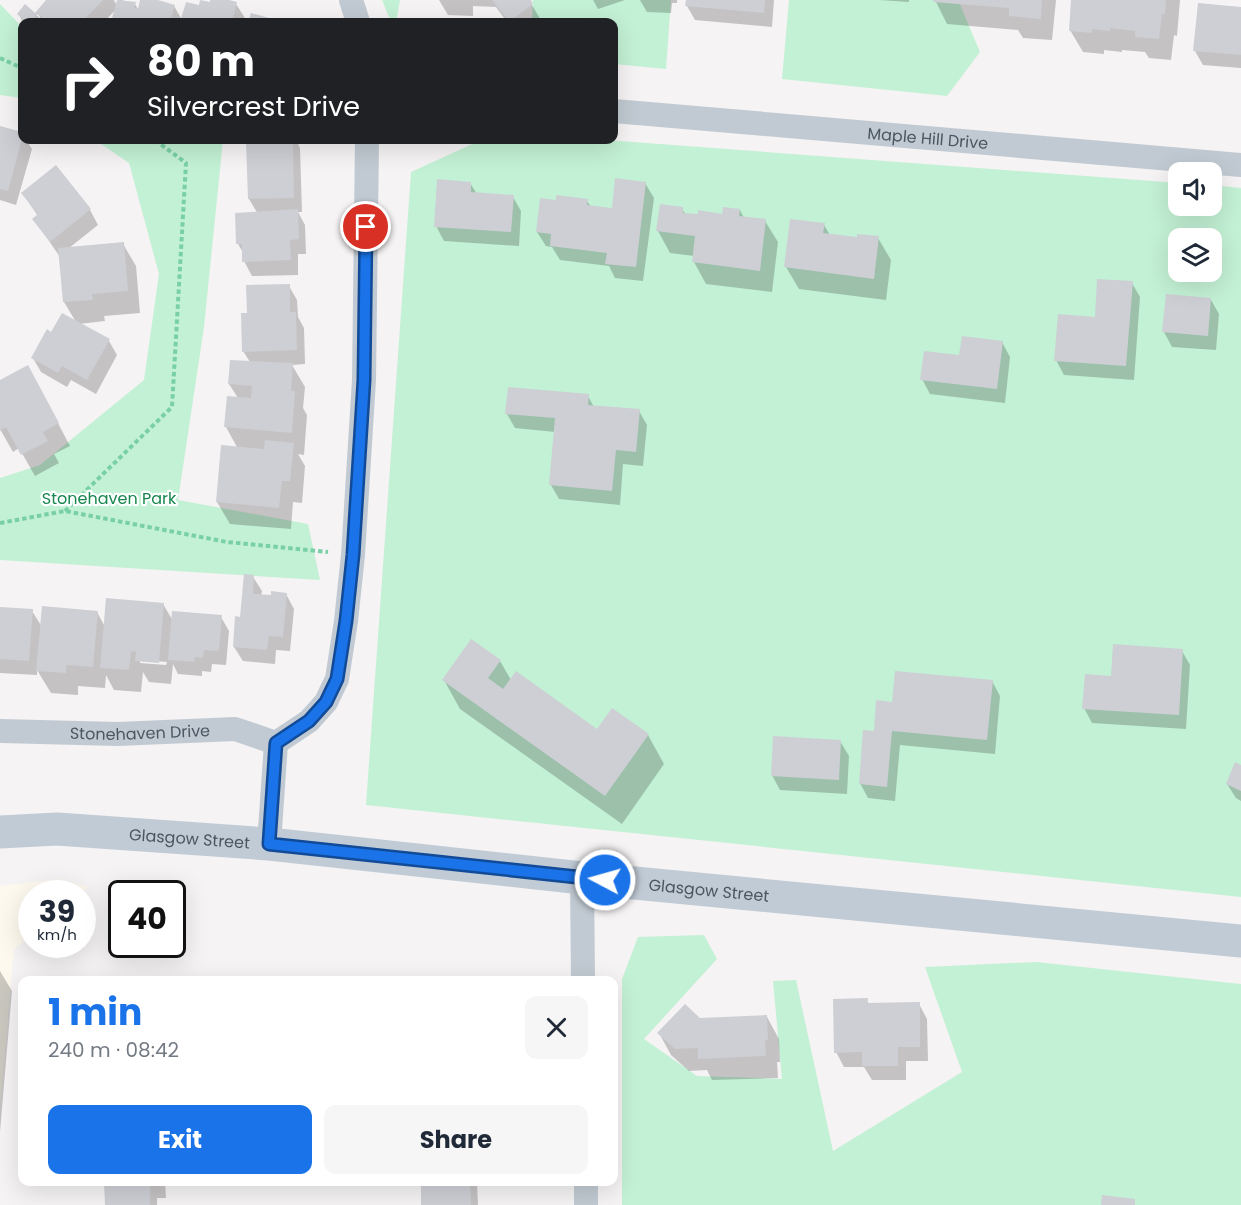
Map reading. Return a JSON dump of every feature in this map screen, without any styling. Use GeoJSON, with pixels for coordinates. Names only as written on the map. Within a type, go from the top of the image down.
{"type":"FeatureCollection","features":[{"type":"Feature","properties":{"kind":"street"},"geometry":{"type":"LineString","coordinates":[[351,0],[357,18]]}},
{"type":"Feature","properties":{"kind":"street","name":"Maple Hill Drive"},"geometry":{"type":"LineString","coordinates":[[618,111],[1241,165]]}},
{"type":"Feature","properties":{"kind":"street"},"geometry":{"type":"LineString","coordinates":[[269,844],[276,743],[309,721],[326,702],[337,679],[346,621],[353,555],[364,380],[368,144]]}},
{"type":"Feature","properties":{"kind":"street","name":"Stonehaven Drive"},"geometry":{"type":"LineString","coordinates":[[0,731],[118,734],[235,729],[276,743]]}},
{"type":"Feature","properties":{"kind":"street","name":"Glasgow Street"},"geometry":{"type":"LineString","coordinates":[[0,832],[57,829],[269,844],[582,878],[1241,941]]}},
{"type":"Feature","properties":{"kind":"street"},"geometry":{"type":"LineString","coordinates":[[582,878],[583,976]]}},
{"type":"Feature","properties":{"kind":"street"},"geometry":{"type":"LineString","coordinates":[[586,1186],[586,1205]]}},
{"type":"Feature","properties":{"kind":"path"},"geometry":{"type":"LineString","coordinates":[[0,58],[18,66]]}},
{"type":"Feature","properties":{"kind":"path"},"geometry":{"type":"LineString","coordinates":[[65,511],[172,407],[186,163],[160,144]]}},
{"type":"Feature","properties":{"kind":"path"},"geometry":{"type":"LineString","coordinates":[[0,523],[65,511],[227,542],[353,555]]}},
{"type":"Feature","properties":{"kind":"shaded area"},"geometry":{"type":"Polygon","coordinates":[[[18,884],[18,946],[14,949],[0,1108],[0,886],[18,884]]]}},
{"type":"Feature","properties":{"kind":"green space"},"geometry":{"type":"Polygon","coordinates":[[[382,0],[400,0],[397,18],[389,18],[382,0]]]}},
{"type":"Feature","properties":{"kind":"green space"},"geometry":{"type":"Polygon","coordinates":[[[533,0],[671,0],[666,69],[618,64],[618,18],[532,18],[533,0]]]}},
{"type":"Feature","properties":{"kind":"green space"},"geometry":{"type":"Polygon","coordinates":[[[789,0],[958,0],[980,52],[947,96],[782,79],[789,0]]]}},
{"type":"Feature","properties":{"kind":"green space"},"geometry":{"type":"Polygon","coordinates":[[[0,4],[18,23],[18,97],[0,95],[0,4]]]}},
{"type":"Feature","properties":{"kind":"green space"},"geometry":{"type":"Polygon","coordinates":[[[618,141],[1168,182],[1168,216],[1222,216],[1222,186],[1241,188],[1241,897],[366,805],[411,172],[472,144],[618,144],[618,141]]]}},
{"type":"Feature","properties":{"kind":"green space","name":"Stonehaven Park"},"geometry":{"type":"Polygon","coordinates":[[[101,144],[223,144],[204,327],[178,500],[308,524],[320,580],[0,560],[0,478],[40,465],[144,380],[159,274],[129,163],[101,144]]]}},
{"type":"Feature","properties":{"kind":"green space"},"geometry":{"type":"Polygon","coordinates":[[[704,935],[717,959],[644,1039],[697,1076],[782,1079],[773,981],[796,980],[833,1151],[962,1072],[925,967],[1036,962],[1241,984],[1241,1205],[622,1205],[622,979],[638,937],[704,935]]]}},
{"type":"Feature","properties":{"kind":"building"},"geometry":{"type":"Polygon","coordinates":[[[46,0],[103,0],[86,18],[43,18],[38,14],[34,18],[22,18],[17,14],[25,4],[35,13],[46,0]]]}},
{"type":"Feature","properties":{"kind":"building"},"geometry":{"type":"Polygon","coordinates":[[[117,0],[136,2],[134,8],[138,9],[140,0],[158,0],[175,5],[171,18],[112,18],[117,0]]]}},
{"type":"Feature","properties":{"kind":"building"},"geometry":{"type":"Polygon","coordinates":[[[200,0],[237,2],[233,18],[181,18],[186,2],[199,5],[200,0]]]}},
{"type":"Feature","properties":{"kind":"building"},"geometry":{"type":"Polygon","coordinates":[[[492,0],[531,0],[533,4],[514,18],[506,18],[492,0]]]}},
{"type":"Feature","properties":{"kind":"building"},"geometry":{"type":"Polygon","coordinates":[[[686,0],[765,0],[764,13],[685,6],[686,0]]]}},
{"type":"Feature","properties":{"kind":"building"},"geometry":{"type":"Polygon","coordinates":[[[933,0],[1042,0],[1041,19],[1009,16],[1009,8],[933,2],[933,0]]]}},
{"type":"Feature","properties":{"kind":"building"},"geometry":{"type":"Polygon","coordinates":[[[1071,0],[1166,0],[1159,39],[1135,37],[1135,31],[1110,28],[1110,31],[1092,29],[1092,33],[1069,31],[1071,0]]]}},
{"type":"Feature","properties":{"kind":"building"},"geometry":{"type":"Polygon","coordinates":[[[1198,3],[1241,7],[1241,55],[1193,51],[1198,3]]]}},
{"type":"Feature","properties":{"kind":"building"},"geometry":{"type":"Polygon","coordinates":[[[251,13],[269,18],[249,18],[251,13]]]}},
{"type":"Feature","properties":{"kind":"building"},"geometry":{"type":"Polygon","coordinates":[[[0,126],[18,131],[18,144],[21,144],[8,191],[0,189],[0,126]]]}},
{"type":"Feature","properties":{"kind":"building"},"geometry":{"type":"Polygon","coordinates":[[[246,144],[293,144],[294,198],[248,199],[246,144]]]}},
{"type":"Feature","properties":{"kind":"building"},"geometry":{"type":"Polygon","coordinates":[[[56,165],[91,209],[50,242],[32,219],[38,214],[21,193],[56,165]]]}},
{"type":"Feature","properties":{"kind":"building"},"geometry":{"type":"Polygon","coordinates":[[[615,178],[646,182],[636,267],[605,264],[607,253],[550,246],[551,234],[536,232],[540,198],[556,200],[556,195],[588,199],[587,205],[612,208],[615,178]]]}},
{"type":"Feature","properties":{"kind":"building"},"geometry":{"type":"Polygon","coordinates":[[[437,179],[471,182],[471,192],[514,195],[511,232],[434,227],[437,179]]]}},
{"type":"Feature","properties":{"kind":"building"},"geometry":{"type":"Polygon","coordinates":[[[660,204],[683,207],[683,213],[698,214],[698,210],[722,214],[723,207],[740,209],[739,216],[766,219],[760,271],[692,262],[695,236],[656,231],[660,204]]]}},
{"type":"Feature","properties":{"kind":"building"},"geometry":{"type":"Polygon","coordinates":[[[298,209],[299,239],[290,240],[291,260],[242,262],[242,244],[236,244],[235,213],[298,209]]]}},
{"type":"Feature","properties":{"kind":"building"},"geometry":{"type":"Polygon","coordinates":[[[790,219],[825,223],[823,233],[857,237],[857,234],[879,236],[874,279],[784,267],[790,219]]]}},
{"type":"Feature","properties":{"kind":"building"},"geometry":{"type":"Polygon","coordinates":[[[124,242],[128,291],[92,294],[93,300],[63,302],[58,248],[124,242]]]}},
{"type":"Feature","properties":{"kind":"building"},"geometry":{"type":"Polygon","coordinates":[[[1097,279],[1133,281],[1126,366],[1054,361],[1058,314],[1095,317],[1097,279]]]}},
{"type":"Feature","properties":{"kind":"building"},"geometry":{"type":"Polygon","coordinates":[[[290,284],[290,312],[296,312],[297,350],[242,352],[241,313],[247,313],[246,285],[290,284]]]}},
{"type":"Feature","properties":{"kind":"building"},"geometry":{"type":"Polygon","coordinates":[[[1166,294],[1211,298],[1208,336],[1162,332],[1166,294]]]}},
{"type":"Feature","properties":{"kind":"building"},"geometry":{"type":"Polygon","coordinates":[[[62,313],[110,339],[87,380],[62,366],[58,373],[31,358],[47,329],[51,332],[62,313]]]}},
{"type":"Feature","properties":{"kind":"building"},"geometry":{"type":"Polygon","coordinates":[[[962,336],[1003,341],[997,389],[920,380],[924,351],[959,355],[962,336]]]}},
{"type":"Feature","properties":{"kind":"building"},"geometry":{"type":"Polygon","coordinates":[[[230,360],[293,363],[291,391],[295,391],[292,433],[224,427],[227,396],[251,398],[252,386],[228,384],[230,360]]]}},
{"type":"Feature","properties":{"kind":"building"},"geometry":{"type":"Polygon","coordinates":[[[28,365],[59,423],[43,432],[48,441],[21,455],[6,427],[0,431],[0,380],[28,365]]]}},
{"type":"Feature","properties":{"kind":"building"},"geometry":{"type":"Polygon","coordinates":[[[508,387],[589,394],[588,405],[640,409],[636,452],[616,450],[612,491],[549,485],[555,418],[505,414],[508,387]]]}},
{"type":"Feature","properties":{"kind":"building"},"geometry":{"type":"Polygon","coordinates":[[[265,440],[294,443],[290,481],[282,481],[279,508],[216,502],[221,445],[264,449],[265,440]]]}},
{"type":"Feature","properties":{"kind":"building"},"geometry":{"type":"Polygon","coordinates":[[[244,574],[254,575],[253,594],[271,595],[271,591],[287,593],[283,637],[269,636],[267,650],[233,647],[235,616],[240,617],[244,574]]]}},
{"type":"Feature","properties":{"kind":"building"},"geometry":{"type":"Polygon","coordinates":[[[106,598],[164,603],[159,663],[135,661],[136,652],[131,651],[129,670],[100,668],[106,598]]]}},
{"type":"Feature","properties":{"kind":"building"},"geometry":{"type":"Polygon","coordinates":[[[42,606],[98,611],[93,667],[66,665],[66,673],[36,671],[42,606]]]}},
{"type":"Feature","properties":{"kind":"building"},"geometry":{"type":"Polygon","coordinates":[[[0,607],[33,609],[29,661],[0,659],[0,607]]]}},
{"type":"Feature","properties":{"kind":"building"},"geometry":{"type":"Polygon","coordinates":[[[172,611],[222,615],[219,651],[204,650],[203,658],[195,657],[194,662],[168,660],[172,611]]]}},
{"type":"Feature","properties":{"kind":"building"},"geometry":{"type":"Polygon","coordinates":[[[471,639],[501,660],[488,678],[503,689],[516,671],[597,729],[612,708],[649,734],[605,796],[442,680],[471,639]]]}},
{"type":"Feature","properties":{"kind":"building"},"geometry":{"type":"Polygon","coordinates":[[[1113,644],[1183,649],[1179,715],[1082,709],[1085,674],[1111,676],[1113,644]]]}},
{"type":"Feature","properties":{"kind":"building"},"geometry":{"type":"Polygon","coordinates":[[[895,671],[993,680],[987,740],[892,731],[887,787],[859,784],[863,730],[874,731],[876,700],[892,702],[895,671]]]}},
{"type":"Feature","properties":{"kind":"building"},"geometry":{"type":"Polygon","coordinates":[[[773,736],[841,740],[839,780],[771,776],[773,736]]]}},
{"type":"Feature","properties":{"kind":"building"},"geometry":{"type":"Polygon","coordinates":[[[1235,762],[1241,765],[1241,791],[1226,784],[1235,762]]]}},
{"type":"Feature","properties":{"kind":"building"},"geometry":{"type":"Polygon","coordinates":[[[868,998],[867,1003],[920,1002],[920,1047],[898,1047],[898,1066],[862,1066],[862,1052],[834,1053],[833,999],[868,998]]]}},
{"type":"Feature","properties":{"kind":"building"},"geometry":{"type":"Polygon","coordinates":[[[685,1004],[700,1018],[767,1015],[766,1056],[698,1059],[698,1048],[675,1049],[657,1033],[685,1004]]]}},
{"type":"Feature","properties":{"kind":"building"},"geometry":{"type":"Polygon","coordinates":[[[104,1186],[150,1186],[150,1205],[105,1205],[104,1186]]]}},
{"type":"Feature","properties":{"kind":"building"},"geometry":{"type":"Polygon","coordinates":[[[421,1186],[470,1186],[471,1205],[421,1205],[421,1186]]]}},
{"type":"Feature","properties":{"kind":"building"},"geometry":{"type":"Polygon","coordinates":[[[1102,1195],[1135,1199],[1135,1205],[1101,1205],[1102,1195]]]}},
{"type":"Feature","properties":{"kind":"route"},"geometry":{"type":"LineString","coordinates":[[366,227],[364,380],[353,555],[337,679],[326,702],[309,721],[276,743],[269,844],[605,880]]}}]}
